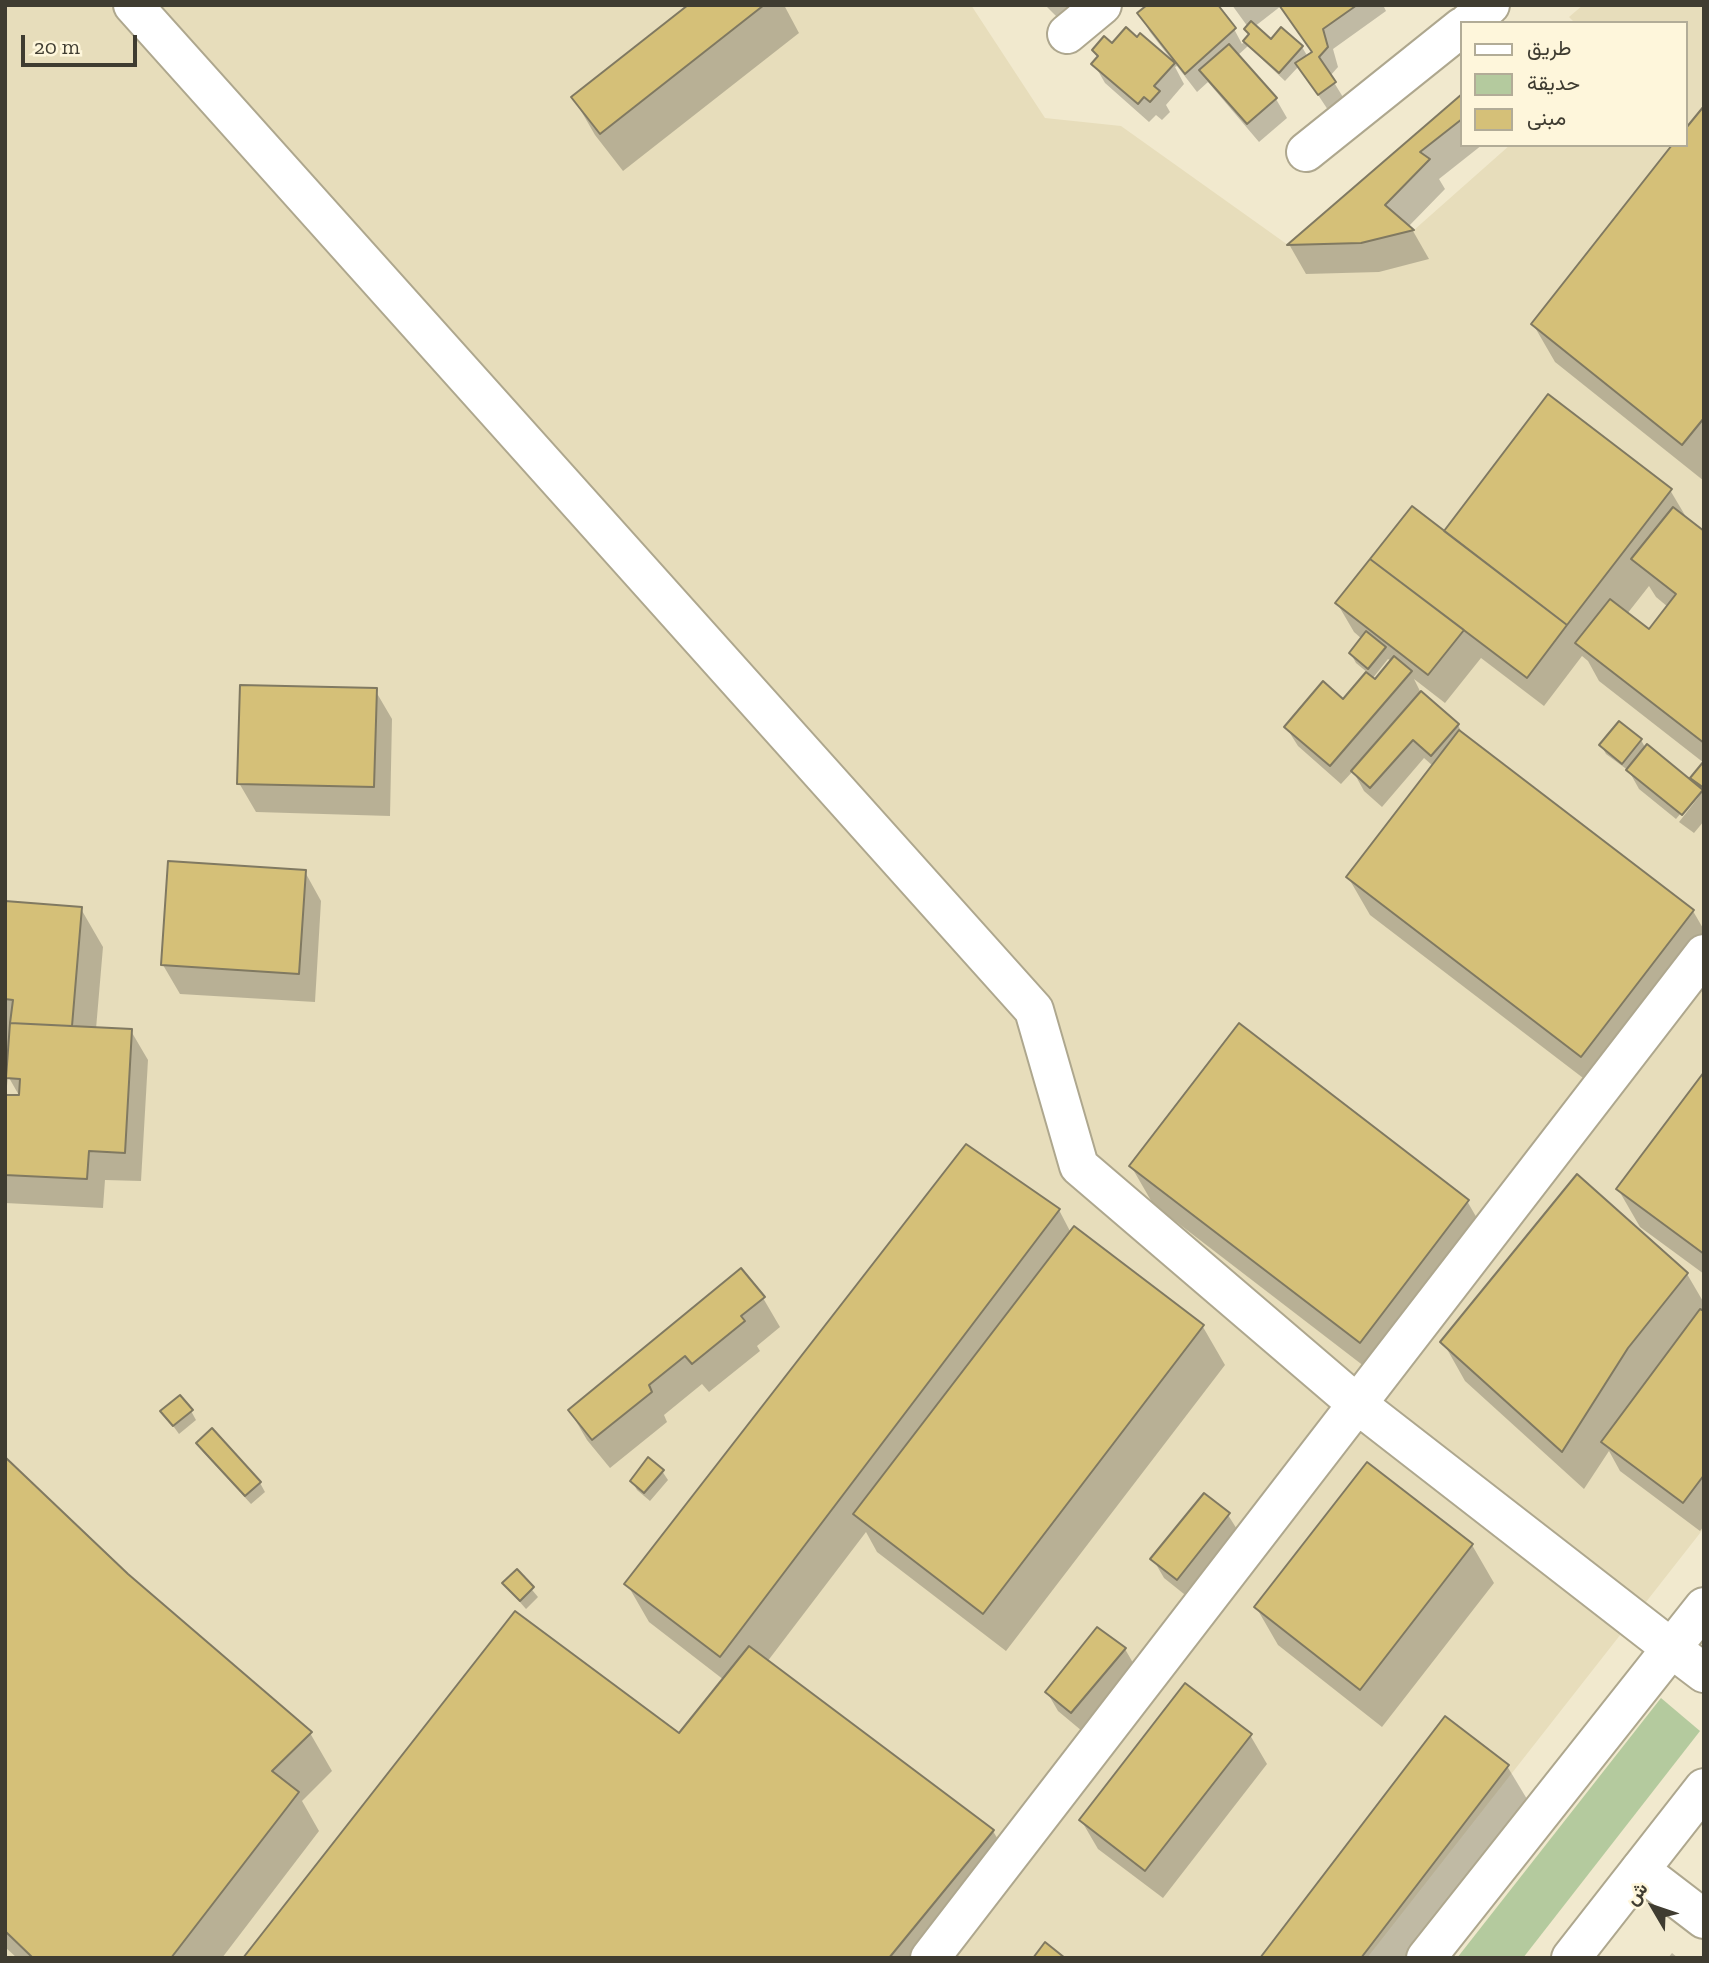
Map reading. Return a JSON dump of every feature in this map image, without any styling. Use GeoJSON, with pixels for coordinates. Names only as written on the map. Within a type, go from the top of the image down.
{"type":"FeatureCollection","features":[{"type":"Feature","properties":{"kind":"street"},"geometry":{"type":"LineString","coordinates":[[133,5],[1034,1010],[1079,1166],[1357,1404],[1704,1672]]}},
{"type":"Feature","properties":{"kind":"street"},"geometry":{"type":"LineString","coordinates":[[1067,34],[1102,5]]}},
{"type":"Feature","properties":{"kind":"street"},"geometry":{"type":"LineString","coordinates":[[1470,21],[1490,5]]}},
{"type":"Feature","properties":{"kind":"street"},"geometry":{"type":"LineString","coordinates":[[1306,152],[1460,29]]}},
{"type":"Feature","properties":{"kind":"street"},"geometry":{"type":"LineString","coordinates":[[930,1958],[1704,954]]}},
{"type":"Feature","properties":{"kind":"street"},"geometry":{"type":"LineString","coordinates":[[1426,1958],[1704,1607]]}},
{"type":"Feature","properties":{"kind":"street"},"geometry":{"type":"LineString","coordinates":[[1571,1958],[1704,1788]]}},
{"type":"Feature","properties":{"kind":"street"},"geometry":{"type":"LineString","coordinates":[[1640,1870],[1704,1919]]}},
{"type":"Feature","properties":{"kind":"shaded area"},"geometry":{"type":"Polygon","coordinates":[[[5,5],[971,5],[1045,118],[1121,126],[1288,245],[1361,243],[1414,230],[1508,147],[1688,147],[1688,21],[1573,21],[1569,17],[1583,5],[1704,5],[1704,1528],[1367,1958],[5,1958],[5,5]]]}},
{"type":"Feature","properties":{"kind":"green space"},"geometry":{"type":"Polygon","coordinates":[[[1661,1698],[1700,1731],[1523,1958],[1457,1958],[1661,1698]]]}},
{"type":"Feature","properties":{"kind":"building"},"geometry":{"type":"Polygon","coordinates":[[[688,5],[764,5],[600,134],[571,97],[688,5]]]}},
{"type":"Feature","properties":{"kind":"building"},"geometry":{"type":"Polygon","coordinates":[[[1147,5],[1218,5],[1236,28],[1185,74],[1137,13],[1147,5]]]}},
{"type":"Feature","properties":{"kind":"building"},"geometry":{"type":"Polygon","coordinates":[[[1279,5],[1357,5],[1323,29],[1328,47],[1319,57],[1336,82],[1318,95],[1295,63],[1312,52],[1279,5]]]}},
{"type":"Feature","properties":{"kind":"building"},"geometry":{"type":"Polygon","coordinates":[[[1251,21],[1271,39],[1281,27],[1303,46],[1279,73],[1243,41],[1249,34],[1244,29],[1251,21]]]}},
{"type":"Feature","properties":{"kind":"building"},"geometry":{"type":"Polygon","coordinates":[[[1126,27],[1137,37],[1140,33],[1175,63],[1154,86],[1160,91],[1150,102],[1144,97],[1138,104],[1091,64],[1098,56],[1092,50],[1104,36],[1112,43],[1126,27]]]}},
{"type":"Feature","properties":{"kind":"building"},"geometry":{"type":"Polygon","coordinates":[[[1229,44],[1277,98],[1247,124],[1199,70],[1229,44]]]}},
{"type":"Feature","properties":{"kind":"building"},"geometry":{"type":"Polygon","coordinates":[[[1460,96],[1460,121],[1420,152],[1430,159],[1385,205],[1414,230],[1361,243],[1287,245],[1460,96]]]}},
{"type":"Feature","properties":{"kind":"building"},"geometry":{"type":"Polygon","coordinates":[[[1704,106],[1704,418],[1682,445],[1531,324],[1670,147],[1688,147],[1688,126],[1704,106]]]}},
{"type":"Feature","properties":{"kind":"building"},"geometry":{"type":"Polygon","coordinates":[[[1548,394],[1672,489],[1567,625],[1444,531],[1548,394]]]}},
{"type":"Feature","properties":{"kind":"building"},"geometry":{"type":"Polygon","coordinates":[[[1412,506],[1567,625],[1527,678],[1370,559],[1412,506]]]}},
{"type":"Feature","properties":{"kind":"building"},"geometry":{"type":"Polygon","coordinates":[[[1673,507],[1704,531],[1704,743],[1575,643],[1610,599],[1649,629],[1676,594],[1631,559],[1673,507]]]}},
{"type":"Feature","properties":{"kind":"building"},"geometry":{"type":"Polygon","coordinates":[[[1370,559],[1464,630],[1428,675],[1335,603],[1370,559]]]}},
{"type":"Feature","properties":{"kind":"building"},"geometry":{"type":"Polygon","coordinates":[[[1366,631],[1386,647],[1368,669],[1349,653],[1366,631]]]}},
{"type":"Feature","properties":{"kind":"building"},"geometry":{"type":"Polygon","coordinates":[[[1394,656],[1412,671],[1330,766],[1284,727],[1323,681],[1343,699],[1366,672],[1375,679],[1394,656]]]}},
{"type":"Feature","properties":{"kind":"building"},"geometry":{"type":"Polygon","coordinates":[[[240,685],[377,688],[374,787],[237,784],[240,685]]]}},
{"type":"Feature","properties":{"kind":"building"},"geometry":{"type":"Polygon","coordinates":[[[1421,691],[1459,724],[1431,756],[1413,740],[1370,788],[1351,771],[1421,691]]]}},
{"type":"Feature","properties":{"kind":"building"},"geometry":{"type":"Polygon","coordinates":[[[1619,721],[1642,739],[1622,764],[1599,745],[1619,721]]]}},
{"type":"Feature","properties":{"kind":"building"},"geometry":{"type":"Polygon","coordinates":[[[1459,730],[1694,910],[1581,1057],[1346,877],[1459,730]]]}},
{"type":"Feature","properties":{"kind":"building"},"geometry":{"type":"Polygon","coordinates":[[[1647,744],[1703,790],[1682,815],[1626,770],[1647,744]]]}},
{"type":"Feature","properties":{"kind":"building"},"geometry":{"type":"Polygon","coordinates":[[[1704,761],[1704,788],[1690,778],[1704,761]]]}},
{"type":"Feature","properties":{"kind":"building"},"geometry":{"type":"Polygon","coordinates":[[[168,861],[306,870],[299,974],[161,965],[168,861]]]}},
{"type":"Feature","properties":{"kind":"building"},"geometry":{"type":"Polygon","coordinates":[[[5,901],[82,907],[72,1026],[10,1023],[13,1000],[5,999],[5,901]]]}},
{"type":"Feature","properties":{"kind":"building"},"geometry":{"type":"Polygon","coordinates":[[[10,1023],[132,1029],[125,1153],[89,1151],[87,1179],[5,1175],[5,1095],[19,1095],[20,1079],[6,1078],[10,1023]]]}},
{"type":"Feature","properties":{"kind":"building"},"geometry":{"type":"Polygon","coordinates":[[[1239,1023],[1469,1200],[1360,1343],[1129,1166],[1239,1023]]]}},
{"type":"Feature","properties":{"kind":"building"},"geometry":{"type":"Polygon","coordinates":[[[1704,1072],[1704,1254],[1616,1189],[1704,1072]]]}},
{"type":"Feature","properties":{"kind":"building"},"geometry":{"type":"Polygon","coordinates":[[[966,1144],[1060,1209],[720,1657],[624,1584],[966,1144]]]}},
{"type":"Feature","properties":{"kind":"building"},"geometry":{"type":"Polygon","coordinates":[[[1577,1174],[1688,1273],[1628,1348],[1562,1452],[1440,1342],[1577,1174]]]}},
{"type":"Feature","properties":{"kind":"building"},"geometry":{"type":"Polygon","coordinates":[[[1074,1226],[1204,1325],[983,1614],[853,1514],[1074,1226]]]}},
{"type":"Feature","properties":{"kind":"building"},"geometry":{"type":"Polygon","coordinates":[[[741,1268],[765,1297],[741,1316],[745,1321],[692,1364],[685,1356],[649,1385],[652,1392],[592,1440],[568,1410],[741,1268]]]}},
{"type":"Feature","properties":{"kind":"building"},"geometry":{"type":"Polygon","coordinates":[[[1700,1309],[1704,1311],[1704,1475],[1683,1503],[1601,1442],[1700,1309]]]}},
{"type":"Feature","properties":{"kind":"building"},"geometry":{"type":"Polygon","coordinates":[[[180,1395],[193,1410],[173,1426],[160,1411],[180,1395]]]}},
{"type":"Feature","properties":{"kind":"building"},"geometry":{"type":"Polygon","coordinates":[[[212,1428],[261,1482],[245,1496],[196,1443],[212,1428]]]}},
{"type":"Feature","properties":{"kind":"building"},"geometry":{"type":"Polygon","coordinates":[[[5,1457],[128,1574],[312,1732],[272,1771],[299,1792],[171,1958],[33,1958],[5,1931],[5,1457]]]}},
{"type":"Feature","properties":{"kind":"building"},"geometry":{"type":"Polygon","coordinates":[[[648,1457],[664,1470],[644,1493],[630,1481],[648,1457]]]}},
{"type":"Feature","properties":{"kind":"building"},"geometry":{"type":"Polygon","coordinates":[[[1367,1462],[1473,1544],[1360,1690],[1254,1607],[1367,1462]]]}},
{"type":"Feature","properties":{"kind":"building"},"geometry":{"type":"Polygon","coordinates":[[[1204,1493],[1230,1513],[1177,1580],[1150,1559],[1204,1493]]]}},
{"type":"Feature","properties":{"kind":"building"},"geometry":{"type":"Polygon","coordinates":[[[517,1569],[534,1587],[520,1601],[502,1583],[517,1569]]]}},
{"type":"Feature","properties":{"kind":"building"},"geometry":{"type":"Polygon","coordinates":[[[515,1611],[679,1733],[749,1646],[994,1830],[889,1958],[243,1958],[515,1611]]]}},
{"type":"Feature","properties":{"kind":"building"},"geometry":{"type":"Polygon","coordinates":[[[1097,1627],[1126,1648],[1071,1713],[1045,1692],[1097,1627]]]}},
{"type":"Feature","properties":{"kind":"building"},"geometry":{"type":"Polygon","coordinates":[[[1185,1683],[1252,1734],[1145,1871],[1079,1820],[1185,1683]]]}},
{"type":"Feature","properties":{"kind":"building"},"geometry":{"type":"Polygon","coordinates":[[[1445,1716],[1509,1765],[1361,1958],[1260,1958],[1445,1716]]]}},
{"type":"Feature","properties":{"kind":"building"},"geometry":{"type":"Polygon","coordinates":[[[1045,1942],[1065,1958],[1033,1958],[1045,1942]]]}}]}
